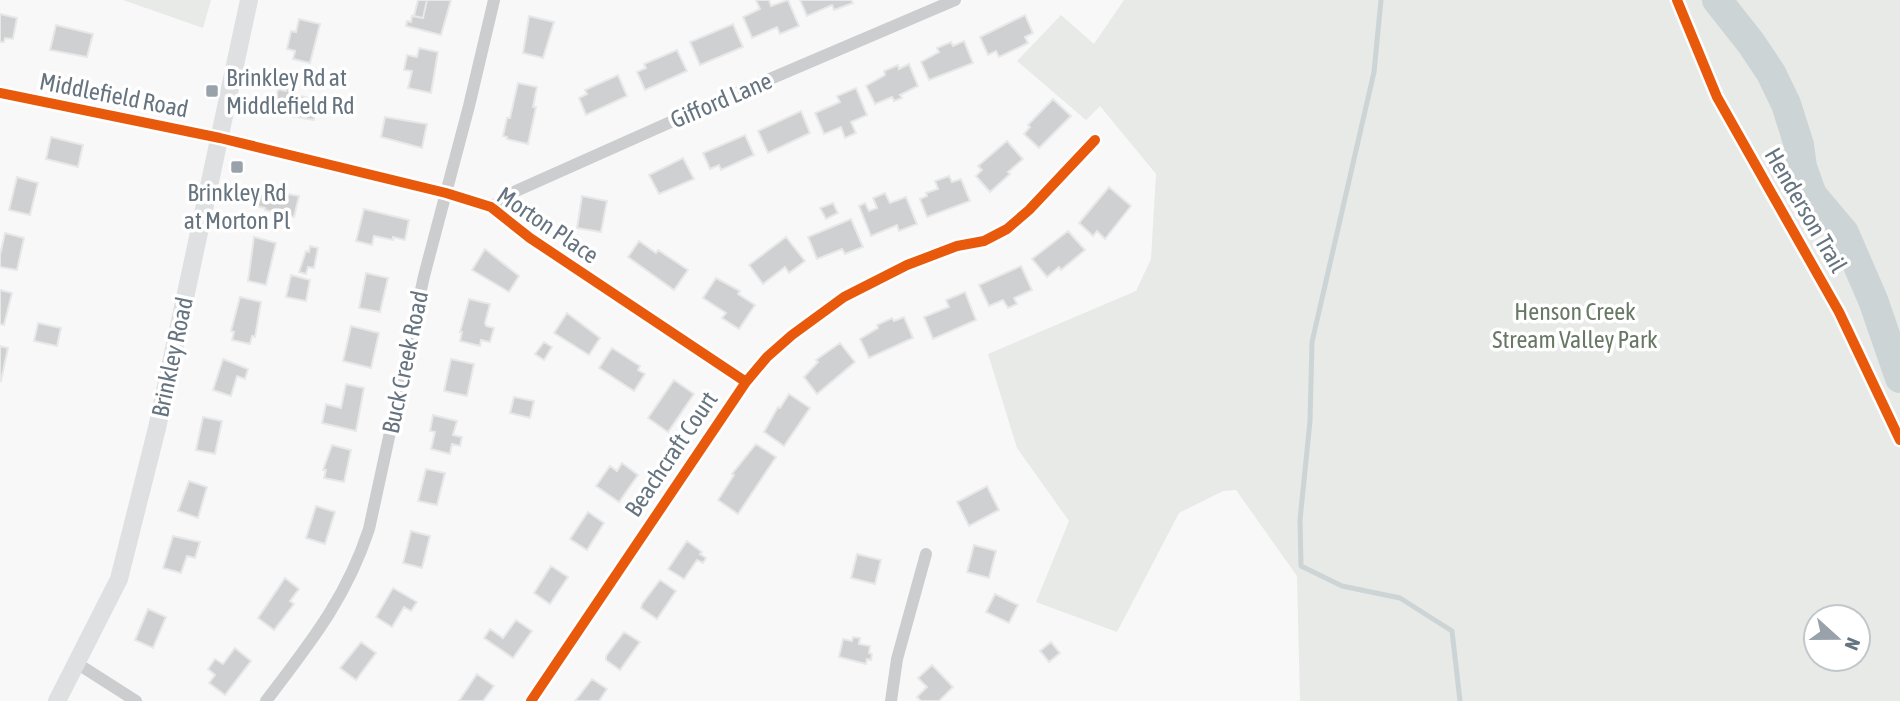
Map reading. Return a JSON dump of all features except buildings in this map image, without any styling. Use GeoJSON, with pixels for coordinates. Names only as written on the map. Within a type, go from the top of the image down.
{"type":"FeatureCollection","features":[{"type":"Feature","properties":{"kind":"main road","name":"Brinkley Road"},"geometry":{"type":"LineString","coordinates":[[57,701],[119,579],[157,428],[249,0]]}},
{"type":"Feature","properties":{"kind":"street","name":"Buck Creek Road"},"geometry":{"type":"LineString","coordinates":[[266,701],[335,606],[356,567],[363,546],[374,511],[424,276],[494,0]]}},
{"type":"Feature","properties":{"kind":"street","name":"Gifford Lane"},"geometry":{"type":"LineString","coordinates":[[491,207],[516,191],[665,124],[955,0]]}},
{"type":"Feature","properties":{"kind":"street","name":"Middlefield Road"},"geometry":{"type":"LineString","coordinates":[[0,93],[220,138]]}},
{"type":"Feature","properties":{"kind":"street","name":"Morton Place"},"geometry":{"type":"LineString","coordinates":[[220,138],[446,193],[491,207],[530,238],[746,382]]}},
{"type":"Feature","properties":{"kind":"street","name":"Beachcraft Court"},"geometry":{"type":"LineString","coordinates":[[531,701],[746,382],[767,357],[844,297],[908,265],[957,246],[984,241],[1007,229],[1095,140]]}},
{"type":"Feature","properties":{"kind":"street"},"geometry":{"type":"LineString","coordinates":[[891,701],[897,659],[926,554]]}},
{"type":"Feature","properties":{"kind":"street"},"geometry":{"type":"LineString","coordinates":[[78,664],[136,701]]}},
{"type":"Feature","properties":{"kind":"green space"},"geometry":{"type":"Polygon","coordinates":[[[123,0],[211,0],[203,28],[123,0]]]}},
{"type":"Feature","properties":{"kind":"green space","name":"Henson Creek Stream Valley Park"},"geometry":{"type":"Polygon","coordinates":[[[1124,0],[1900,0],[1900,701],[1300,701],[1297,576],[1236,490],[1223,491],[1179,513],[1117,632],[1036,602],[1069,521],[1017,448],[988,354],[1136,291],[1151,259],[1156,174],[1100,106],[1086,120],[1017,61],[1061,15],[1094,44],[1124,0]]]}},
{"type":"Feature","properties":{"kind":"waterway"},"geometry":{"type":"LineString","coordinates":[[1381,0],[1374,72],[1312,342],[1310,421],[1300,520],[1301,566],[1342,586],[1400,598],[1452,631],[1460,701]]}},
{"type":"Feature","properties":{"kind":"waterway"},"geometry":{"type":"LineString","coordinates":[[1717,0],[1771,73],[1786,104],[1812,195],[1844,233],[1873,300],[1900,378]]}},
{"type":"Feature","properties":{"kind":"cycle path","name":"Henderson Trail"},"geometry":{"type":"LineString","coordinates":[[1677,0],[1717,97],[1839,312],[1900,440]]}},
{"type":"Feature","properties":{"kind":"cycle path"},"geometry":{"type":"LineString","coordinates":[[0,93],[220,138],[446,193],[491,207],[530,238],[746,382]]}},
{"type":"Feature","properties":{"kind":"cycle path"},"geometry":{"type":"LineString","coordinates":[[531,701],[746,382],[767,357],[844,297],[907,265],[957,246],[984,241],[1007,229],[1029,210],[1095,140]]}},
{"type":"Feature","properties":{"kind":"place","name":"Brinkley Rd at Middlefield Rd"},"geometry":{"type":"Point","coordinates":[212,91]}},
{"type":"Feature","properties":{"kind":"place","name":"Brinkley Rd at Morton Pl"},"geometry":{"type":"Point","coordinates":[237,167]}}]}
